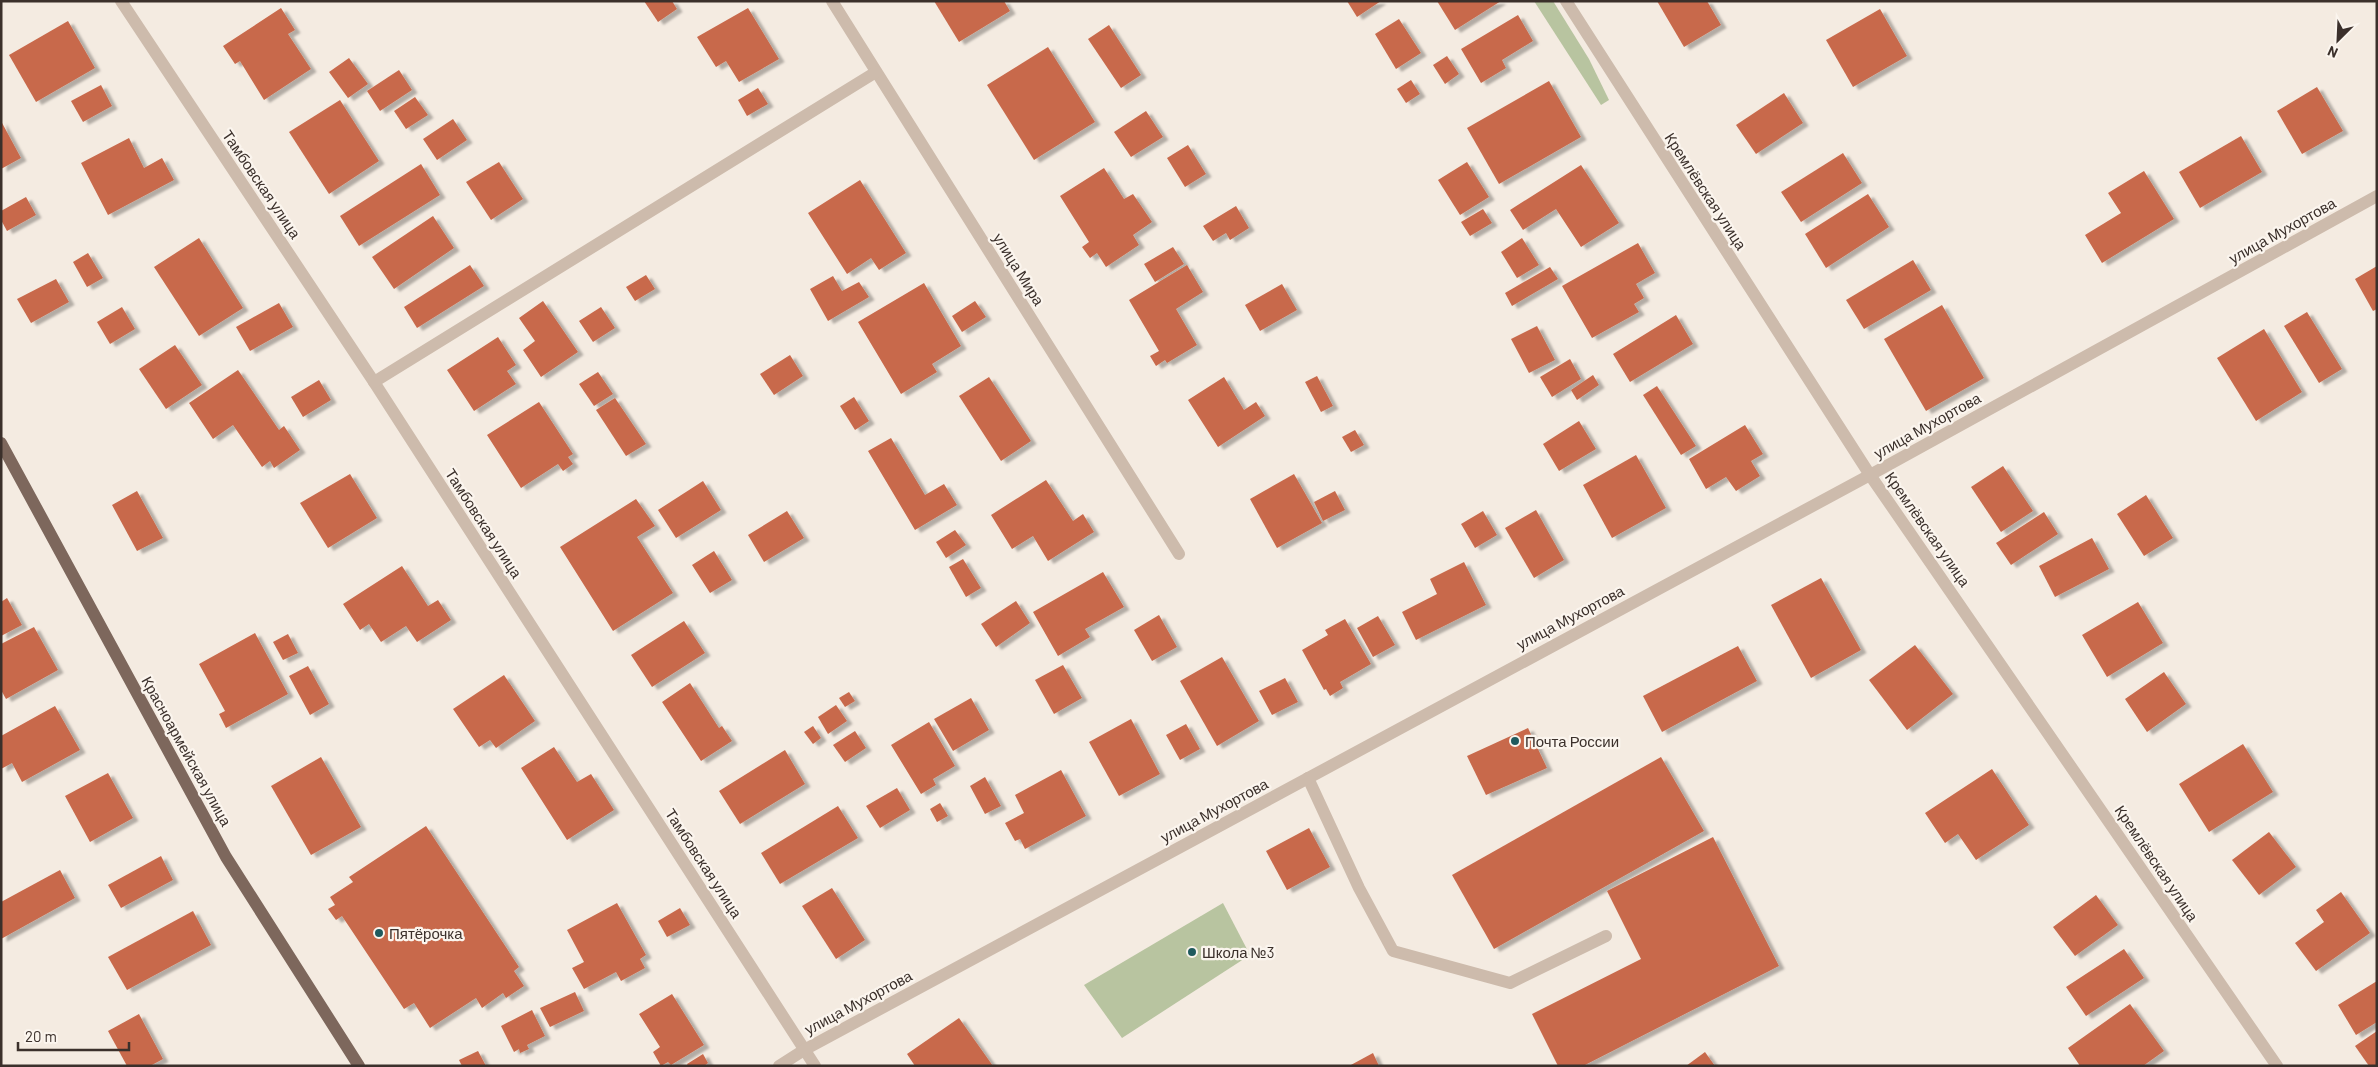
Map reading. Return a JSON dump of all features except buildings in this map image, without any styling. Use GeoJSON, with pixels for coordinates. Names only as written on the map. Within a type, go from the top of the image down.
{"type":"FeatureCollection","features":[{"type":"Feature","properties":{"kind":"main road","name":"Красноармейская улица"},"geometry":{"type":"LineString","coordinates":[[1,443],[226,857],[359,1066]]}},
{"type":"Feature","properties":{"kind":"street","name":"Тамбовская улица"},"geometry":{"type":"LineString","coordinates":[[121,1],[374,382],[815,1066]]}},
{"type":"Feature","properties":{"kind":"street","name":"улица Мира"},"geometry":{"type":"LineString","coordinates":[[832,1],[1179,554]]}},
{"type":"Feature","properties":{"kind":"street","name":"Кремлёвская улица"},"geometry":{"type":"LineString","coordinates":[[1566,1],[1870,475],[2277,1066]]}},
{"type":"Feature","properties":{"kind":"street"},"geometry":{"type":"LineString","coordinates":[[374,382],[876,72]]}},
{"type":"Feature","properties":{"kind":"street","name":"улица Мухортова"},"geometry":{"type":"LineString","coordinates":[[779,1066],[804,1050],[1870,475],[2377,196]]}},
{"type":"Feature","properties":{"kind":"street"},"geometry":{"type":"LineString","coordinates":[[1308,778],[1359,888],[1393,951],[1510,983],[1606,936]]}},
{"type":"Feature","properties":{"kind":"green space"},"geometry":{"type":"Polygon","coordinates":[[[1534,1],[1553,1],[1589,59],[1609,100],[1601,105],[1534,1]]]}},
{"type":"Feature","properties":{"kind":"green space"},"geometry":{"type":"Polygon","coordinates":[[[1223,903],[1250,955],[1122,1038],[1084,985],[1223,903]]]}},
{"type":"Feature","properties":{"kind":"place","name":"Почта России"},"geometry":{"type":"Point","coordinates":[1515,741]}},
{"type":"Feature","properties":{"kind":"place","name":"Пятёрочка"},"geometry":{"type":"Point","coordinates":[379,933]}},
{"type":"Feature","properties":{"kind":"place","name":"Школа №3"},"geometry":{"type":"Point","coordinates":[1192,952]}}]}
